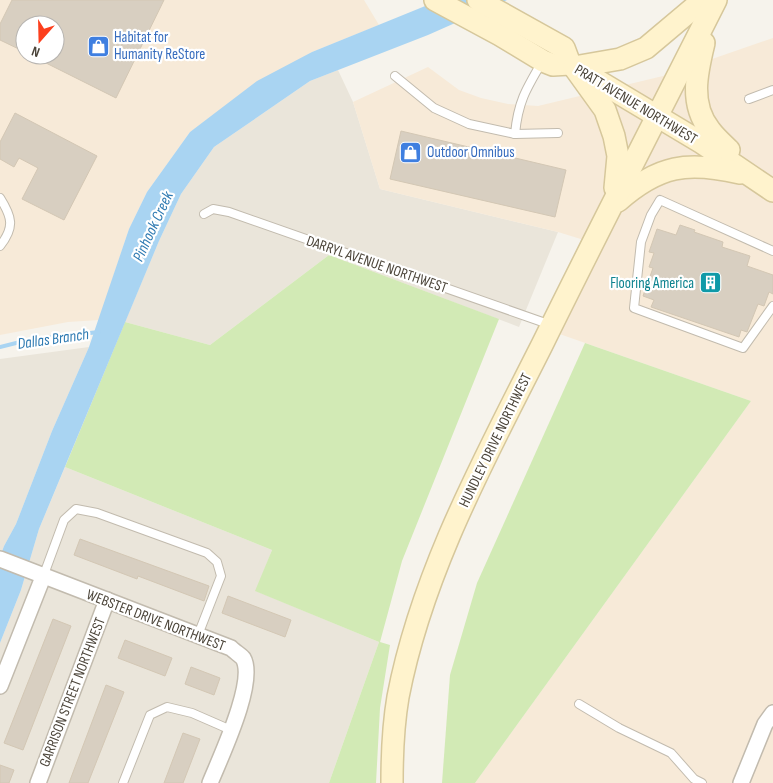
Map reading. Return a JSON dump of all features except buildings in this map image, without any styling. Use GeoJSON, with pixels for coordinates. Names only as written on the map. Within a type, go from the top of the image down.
{"type":"FeatureCollection","features":[{"type":"Feature","properties":{"kind":"main road"},"geometry":{"type":"LineString","coordinates":[[435,0],[543,61],[553,65],[572,66],[620,59],[646,48],[703,0]]}},
{"type":"Feature","properties":{"kind":"main road","name":"PRATT AVENUE NORTHWEST"},"geometry":{"type":"LineString","coordinates":[[478,0],[564,48],[572,66],[657,116],[773,191]]}},
{"type":"Feature","properties":{"kind":"main road"},"geometry":{"type":"LineString","coordinates":[[718,0],[705,38],[697,71],[696,89],[698,106],[702,119],[710,131],[750,175]]}},
{"type":"Feature","properties":{"kind":"main road","name":"HUNDLEY DRIVE NORTHWEST"},"geometry":{"type":"LineString","coordinates":[[392,783],[393,735],[398,699],[406,663],[429,587],[476,476],[657,116],[718,0]]}},
{"type":"Feature","properties":{"kind":"main road"},"geometry":{"type":"LineString","coordinates":[[572,66],[605,110],[614,136],[618,156],[612,206]]}},
{"type":"Feature","properties":{"kind":"main road"},"geometry":{"type":"LineString","coordinates":[[612,206],[632,188],[659,173],[682,168],[699,167],[722,169],[750,175]]}},
{"type":"Feature","properties":{"kind":"street","name":"WEBSTER DRIVE NORTHWEST"},"geometry":{"type":"LineString","coordinates":[[0,559],[231,648],[243,658],[246,675],[244,697],[210,783]]}},
{"type":"Feature","properties":{"kind":"street"},"geometry":{"type":"LineString","coordinates":[[0,686],[43,576]]}},
{"type":"Feature","properties":{"kind":"street","name":"GARRISON STREET NORTHWEST"},"geometry":{"type":"LineString","coordinates":[[38,783],[107,600]]}},
{"type":"Feature","properties":{"kind":"street"},"geometry":{"type":"LineString","coordinates":[[741,783],[765,724],[773,713]]}},
{"type":"Feature","properties":{"kind":"lane"},"geometry":{"type":"LineString","coordinates":[[515,134],[517,116],[525,91],[543,61]]}},
{"type":"Feature","properties":{"kind":"lane"},"geometry":{"type":"LineString","coordinates":[[395,76],[434,108],[469,124],[515,134],[558,133]]}},
{"type":"Feature","properties":{"kind":"lane"},"geometry":{"type":"LineString","coordinates":[[749,98],[773,90]]}},
{"type":"Feature","properties":{"kind":"lane"},"geometry":{"type":"LineString","coordinates":[[0,198],[9,212],[11,225],[6,238],[0,246]]}},
{"type":"Feature","properties":{"kind":"lane"},"geometry":{"type":"LineString","coordinates":[[773,251],[660,200],[651,215],[641,242],[634,308],[743,348],[773,306]]}},
{"type":"Feature","properties":{"kind":"lane","name":"DARRYL AVENUE NORTHWEST"},"geometry":{"type":"LineString","coordinates":[[204,214],[213,209],[229,212],[551,326]]}},
{"type":"Feature","properties":{"kind":"lane"},"geometry":{"type":"LineString","coordinates":[[43,576],[64,520],[76,508],[96,513],[207,553],[216,562],[221,576],[198,635]]}},
{"type":"Feature","properties":{"kind":"lane"},"geometry":{"type":"LineString","coordinates":[[579,704],[619,728],[671,752],[694,779],[702,783]]}},
{"type":"Feature","properties":{"kind":"lane"},"geometry":{"type":"LineString","coordinates":[[123,783],[150,715],[167,707],[192,713],[230,730]]}},
{"type":"Feature","properties":{"kind":"shaded area"},"geometry":{"type":"Polygon","coordinates":[[[0,0],[364,0],[379,25],[312,52],[190,132],[147,192],[129,229],[99,320],[68,322],[0,335],[0,0]]]}},
{"type":"Feature","properties":{"kind":"shaded area"},"geometry":{"type":"Polygon","coordinates":[[[773,38],[773,783],[475,783],[751,401],[548,330],[584,240],[380,189],[353,102],[428,67],[459,90],[481,98],[508,104],[538,106],[663,76],[773,38]]]}},
{"type":"Feature","properties":{"kind":"shaded area"},"geometry":{"type":"Polygon","coordinates":[[[338,70],[353,102],[380,189],[558,232],[519,327],[329,255],[210,345],[125,322],[181,194],[214,147],[310,81],[338,70]]]}},
{"type":"Feature","properties":{"kind":"shaded area"},"geometry":{"type":"Polygon","coordinates":[[[89,347],[52,431],[16,524],[0,557],[0,359],[89,347]]]}},
{"type":"Feature","properties":{"kind":"shaded area"},"geometry":{"type":"Polygon","coordinates":[[[65,467],[272,550],[256,591],[379,642],[329,783],[0,783],[0,643],[21,590],[39,529],[65,467]]]}},
{"type":"Feature","properties":{"kind":"green space"},"geometry":{"type":"Polygon","coordinates":[[[329,255],[499,319],[402,561],[380,642],[390,645],[380,708],[376,783],[329,783],[379,642],[255,591],[272,550],[65,467],[125,322],[210,345],[329,255]]]}},
{"type":"Feature","properties":{"kind":"green space"},"geometry":{"type":"Polygon","coordinates":[[[585,343],[751,401],[475,783],[442,783],[450,675],[477,583],[585,343]]]}},
{"type":"Feature","properties":{"kind":"water","name":"Pinhook Creek"},"geometry":{"type":"Polygon","coordinates":[[[440,0],[507,0],[428,35],[310,81],[214,147],[181,194],[159,241],[39,529],[21,590],[0,643],[0,557],[16,524],[52,431],[89,347],[129,229],[147,192],[190,132],[257,81],[312,52],[440,0]]]}},
{"type":"Feature","properties":{"kind":"waterway","name":"Dallas Branch"},"geometry":{"type":"LineString","coordinates":[[0,347],[28,340],[99,332]]}},
{"type":"Feature","properties":{"kind":"place","name":"Habitat for Humanity ReStore"},"geometry":{"type":"Point","coordinates":[98,46]}},
{"type":"Feature","properties":{"kind":"place","name":"Outdoor Omnibus"},"geometry":{"type":"Point","coordinates":[411,152]}},
{"type":"Feature","properties":{"kind":"place","name":"Flooring America"},"geometry":{"type":"Point","coordinates":[710,283]}}]}
